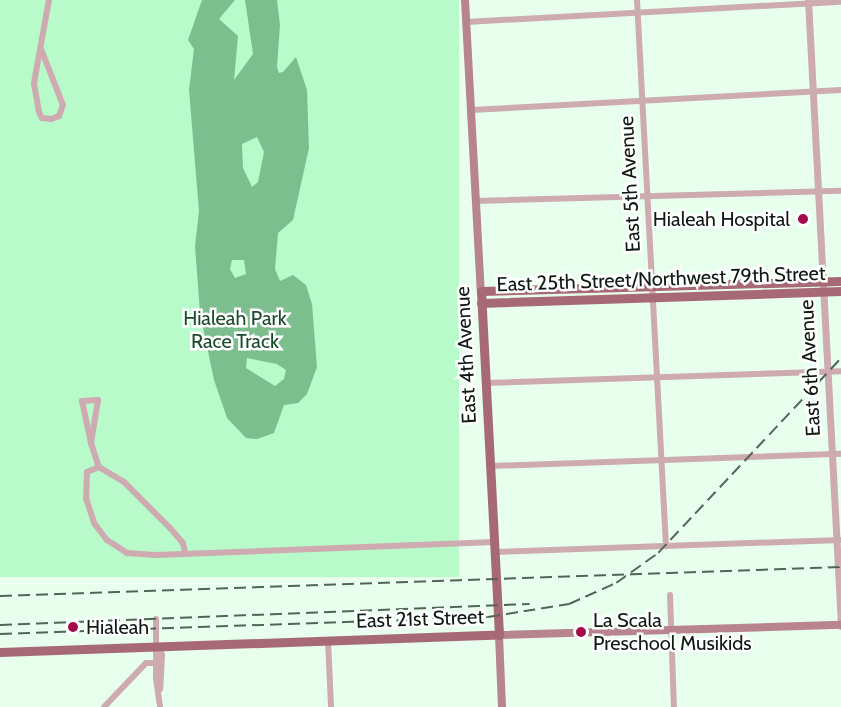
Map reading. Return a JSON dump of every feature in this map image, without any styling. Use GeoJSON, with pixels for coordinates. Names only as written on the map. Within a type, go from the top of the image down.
{"type":"FeatureCollection","features":[{"type":"Feature","properties":{"kind":"main road","name":"East 4th Avenue"},"geometry":{"type":"LineString","coordinates":[[465,0],[502,707]]}},
{"type":"Feature","properties":{"kind":"main road","name":"East 25th Street/Northwest 79th Street"},"geometry":{"type":"LineString","coordinates":[[481,291],[841,281]]}},
{"type":"Feature","properties":{"kind":"main road","name":"East 25th Street/Northwest 79th Street"},"geometry":{"type":"LineString","coordinates":[[481,303],[841,291]]}},
{"type":"Feature","properties":{"kind":"main road","name":"East 21st Street"},"geometry":{"type":"LineString","coordinates":[[0,652],[841,625]]}},
{"type":"Feature","properties":{"kind":"street"},"geometry":{"type":"LineString","coordinates":[[41,49],[63,105],[59,117],[42,118],[34,83],[49,0]]}},
{"type":"Feature","properties":{"kind":"street","name":"East 5th Avenue"},"geometry":{"type":"LineString","coordinates":[[637,0],[666,546]]}},
{"type":"Feature","properties":{"kind":"street","name":"East 6th Avenue"},"geometry":{"type":"LineString","coordinates":[[808,2],[841,625]]}},
{"type":"Feature","properties":{"kind":"street"},"geometry":{"type":"LineString","coordinates":[[466,22],[841,2]]}},
{"type":"Feature","properties":{"kind":"street"},"geometry":{"type":"LineString","coordinates":[[471,110],[841,90]]}},
{"type":"Feature","properties":{"kind":"street"},"geometry":{"type":"LineString","coordinates":[[476,201],[841,190]]}},
{"type":"Feature","properties":{"kind":"street"},"geometry":{"type":"LineString","coordinates":[[486,383],[841,371]]}},
{"type":"Feature","properties":{"kind":"street"},"geometry":{"type":"LineString","coordinates":[[91,443],[98,416],[98,400],[82,401],[91,443],[99,467],[124,482],[143,500],[183,543],[185,552]]}},
{"type":"Feature","properties":{"kind":"street"},"geometry":{"type":"LineString","coordinates":[[491,466],[841,454]]}},
{"type":"Feature","properties":{"kind":"street"},"geometry":{"type":"LineString","coordinates":[[99,467],[87,472],[86,498],[94,523],[107,540],[127,553],[156,555],[185,552],[666,546],[838,540]]}},
{"type":"Feature","properties":{"kind":"street"},"geometry":{"type":"LineString","coordinates":[[670,595],[674,707]]}},
{"type":"Feature","properties":{"kind":"street"},"geometry":{"type":"LineString","coordinates":[[156,619],[155,663],[160,707]]}},
{"type":"Feature","properties":{"kind":"street"},"geometry":{"type":"LineString","coordinates":[[328,640],[331,707]]}},
{"type":"Feature","properties":{"kind":"street"},"geometry":{"type":"LineString","coordinates":[[157,646],[162,655],[159,694]]}},
{"type":"Feature","properties":{"kind":"street"},"geometry":{"type":"LineString","coordinates":[[104,707],[146,663],[155,663]]}},
{"type":"Feature","properties":{"kind":"green space","name":"Hialeah Park Race Track"},"geometry":{"type":"Polygon","coordinates":[[[0,0],[459,0],[459,577],[0,577],[0,0]]]}},
{"type":"Feature","properties":{"kind":"shaded area"},"geometry":{"type":"Polygon","coordinates":[[[202,0],[235,0],[219,19],[238,36],[234,80],[253,54],[245,0],[277,0],[280,25],[277,67],[279,73],[283,72],[296,57],[307,90],[309,148],[293,220],[278,233],[275,269],[280,281],[293,275],[306,285],[312,304],[317,367],[307,394],[298,403],[284,405],[274,433],[257,439],[246,438],[227,418],[214,380],[200,313],[195,246],[199,211],[189,90],[194,49],[188,40],[202,0]],[[257,137],[242,144],[243,168],[252,187],[258,182],[264,152],[257,137]],[[232,260],[230,269],[235,278],[246,274],[244,260],[232,260]],[[247,358],[246,368],[275,386],[284,379],[286,370],[277,364],[247,358]]]}},
{"type":"Feature","properties":{"kind":"railway"},"geometry":{"type":"LineString","coordinates":[[0,634],[488,617],[569,604],[616,583],[658,553],[841,358]]}},
{"type":"Feature","properties":{"kind":"railway"},"geometry":{"type":"LineString","coordinates":[[0,596],[841,567]]}},
{"type":"Feature","properties":{"kind":"railway"},"geometry":{"type":"LineString","coordinates":[[0,625],[530,604]]}},
{"type":"Feature","properties":{"kind":"place","name":"Hialeah Hospital"},"geometry":{"type":"Point","coordinates":[803,219]}},
{"type":"Feature","properties":{"kind":"place","name":"Hialeah"},"geometry":{"type":"Point","coordinates":[73,627]}},
{"type":"Feature","properties":{"kind":"place","name":"La Scala Preschool Musikids"},"geometry":{"type":"Point","coordinates":[581,632]}}]}
